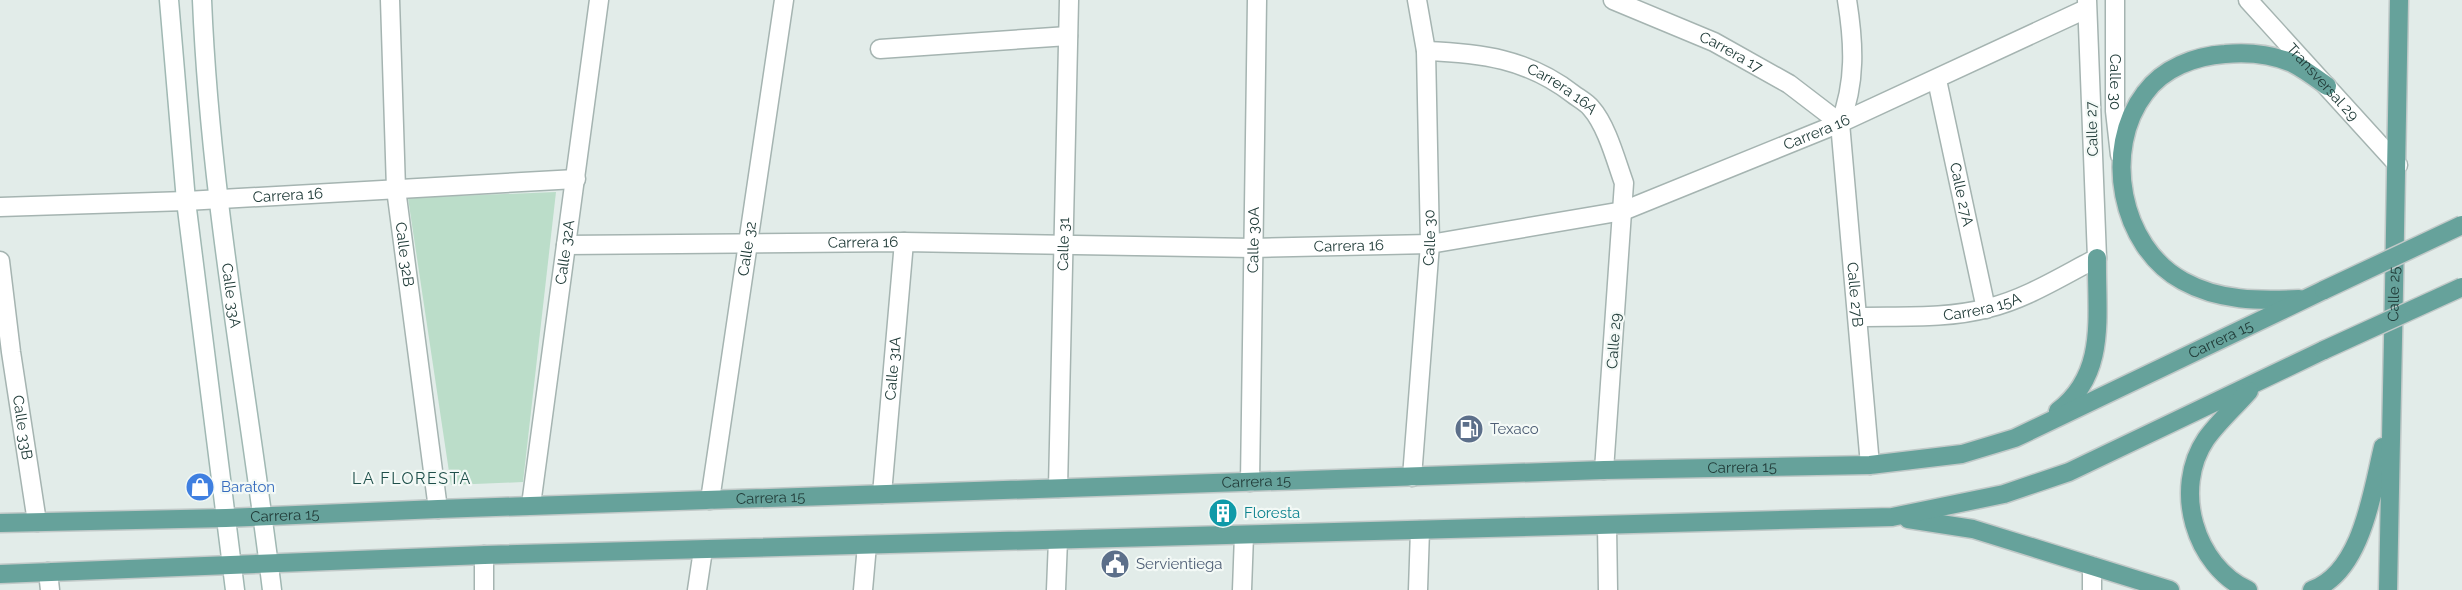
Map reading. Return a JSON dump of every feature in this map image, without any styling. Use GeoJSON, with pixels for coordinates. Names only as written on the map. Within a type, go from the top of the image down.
{"type":"FeatureCollection","features":[{"type":"Feature","properties":{"kind":"main road","name":"Calle 25"},"geometry":{"type":"LineString","coordinates":[[2388,590],[2399,0]]}},
{"type":"Feature","properties":{"kind":"main road"},"geometry":{"type":"LineString","coordinates":[[2307,298],[2255,301],[2198,288],[2168,272],[2147,249],[2131,221],[2123,191],[2121,165],[2129,124],[2145,92],[2164,75],[2189,61],[2203,56],[2229,53],[2269,56],[2293,64],[2326,86]]}},
{"type":"Feature","properties":{"kind":"main road","name":"Carrera 15"},"geometry":{"type":"LineString","coordinates":[[0,523],[263,517],[438,509],[1604,470],[1870,465],[1962,454],[2033,430],[2462,225]]}},
{"type":"Feature","properties":{"kind":"main road"},"geometry":{"type":"LineString","coordinates":[[2033,430],[2076,396],[2092,370],[2095,356],[2097,258]]}},
{"type":"Feature","properties":{"kind":"main road"},"geometry":{"type":"LineString","coordinates":[[0,574],[484,555],[1892,517],[2004,494],[2069,472],[2462,286]]}},
{"type":"Feature","properties":{"kind":"main road"},"geometry":{"type":"LineString","coordinates":[[2248,590],[2230,579],[2203,547],[2193,522],[2190,494],[2194,468],[2206,440],[2256,383]]}},
{"type":"Feature","properties":{"kind":"main road"},"geometry":{"type":"LineString","coordinates":[[2312,590],[2333,576],[2355,546],[2367,511],[2390,416]]}},
{"type":"Feature","properties":{"kind":"main road"},"geometry":{"type":"LineString","coordinates":[[1892,517],[1973,530],[2170,590]]}},
{"type":"Feature","properties":{"kind":"street"},"geometry":{"type":"LineString","coordinates":[[169,0],[186,201],[235,590]]}},
{"type":"Feature","properties":{"kind":"street","name":"Calle 33A"},"geometry":{"type":"LineString","coordinates":[[202,0],[205,88],[217,199],[272,590]]}},
{"type":"Feature","properties":{"kind":"street","name":"Calle 32B"},"geometry":{"type":"LineString","coordinates":[[390,0],[396,189],[438,509]]}},
{"type":"Feature","properties":{"kind":"street","name":"Calle 32A"},"geometry":{"type":"LineString","coordinates":[[531,506],[599,0]]}},
{"type":"Feature","properties":{"kind":"street","name":"Calle 32"},"geometry":{"type":"LineString","coordinates":[[710,500],[784,0]]}},
{"type":"Feature","properties":{"kind":"street","name":"Calle 31"},"geometry":{"type":"LineString","coordinates":[[1058,488],[1069,0]]}},
{"type":"Feature","properties":{"kind":"street","name":"Calle 30A"},"geometry":{"type":"LineString","coordinates":[[1250,482],[1257,0]]}},
{"type":"Feature","properties":{"kind":"street","name":"Calle 30"},"geometry":{"type":"LineString","coordinates":[[1412,477],[1430,244],[1426,51],[1417,0]]}},
{"type":"Feature","properties":{"kind":"street","name":"Carrera 17"},"geometry":{"type":"LineString","coordinates":[[1613,0],[1654,8],[1789,84],[1840,123]]}},
{"type":"Feature","properties":{"kind":"street"},"geometry":{"type":"LineString","coordinates":[[1840,123],[1850,98],[1854,40],[1846,0]]}},
{"type":"Feature","properties":{"kind":"street","name":"Calle 30"},"geometry":{"type":"LineString","coordinates":[[2115,0],[2115,111],[2121,165]]}},
{"type":"Feature","properties":{"kind":"street","name":"Transversal 29"},"geometry":{"type":"LineString","coordinates":[[2248,0],[2397,165]]}},
{"type":"Feature","properties":{"kind":"street","name":"Carrera 16"},"geometry":{"type":"LineString","coordinates":[[566,245],[904,242],[1253,248],[1430,244],[1623,211],[1840,123],[1936,80],[2087,4]]}},
{"type":"Feature","properties":{"kind":"street","name":"Calle 27"},"geometry":{"type":"LineString","coordinates":[[2087,4],[2097,258]]}},
{"type":"Feature","properties":{"kind":"street"},"geometry":{"type":"LineString","coordinates":[[880,48],[1068,36]]}},
{"type":"Feature","properties":{"kind":"street","name":"Carrera 16A"},"geometry":{"type":"LineString","coordinates":[[1426,51],[1465,53],[1506,60],[1550,76],[1591,108],[1612,147],[1624,183],[1623,211]]}},
{"type":"Feature","properties":{"kind":"street","name":"Calle 27A"},"geometry":{"type":"LineString","coordinates":[[1936,80],[1986,309]]}},
{"type":"Feature","properties":{"kind":"street","name":"Calle 27B"},"geometry":{"type":"LineString","coordinates":[[1840,123],[1859,317],[1870,465]]}},
{"type":"Feature","properties":{"kind":"street","name":"Carrera 16"},"geometry":{"type":"LineString","coordinates":[[0,207],[186,201],[576,180]]}},
{"type":"Feature","properties":{"kind":"street","name":"Calle 29"},"geometry":{"type":"LineString","coordinates":[[1604,470],[1623,211]]}},
{"type":"Feature","properties":{"kind":"street","name":"Calle 31A"},"geometry":{"type":"LineString","coordinates":[[882,494],[904,242]]}},
{"type":"Feature","properties":{"kind":"street","name":"Carrera 15A"},"geometry":{"type":"LineString","coordinates":[[1859,317],[1953,314],[1986,309],[2014,300],[2097,258]]}},
{"type":"Feature","properties":{"kind":"street","name":"Calle 33B"},"geometry":{"type":"LineString","coordinates":[[0,261],[5,352],[37,522]]}},
{"type":"Feature","properties":{"kind":"street"},"geometry":{"type":"LineString","coordinates":[[1607,526],[1608,590]]}},
{"type":"Feature","properties":{"kind":"street"},"geometry":{"type":"LineString","coordinates":[[1418,590],[1420,530]]}},
{"type":"Feature","properties":{"kind":"street"},"geometry":{"type":"LineString","coordinates":[[1242,590],[1244,535]]}},
{"type":"Feature","properties":{"kind":"street"},"geometry":{"type":"LineString","coordinates":[[1056,590],[1058,540]]}},
{"type":"Feature","properties":{"kind":"street"},"geometry":{"type":"LineString","coordinates":[[863,590],[867,545]]}},
{"type":"Feature","properties":{"kind":"street"},"geometry":{"type":"LineString","coordinates":[[697,590],[703,550]]}},
{"type":"Feature","properties":{"kind":"street"},"geometry":{"type":"LineString","coordinates":[[484,555],[484,590]]}},
{"type":"Feature","properties":{"kind":"street"},"geometry":{"type":"LineString","coordinates":[[2092,566],[2092,590]]}},
{"type":"Feature","properties":{"kind":"street"},"geometry":{"type":"LineString","coordinates":[[48,572],[50,590]]}},
{"type":"Feature","properties":{"kind":"green space"},"geometry":{"type":"Polygon","coordinates":[[[556,192],[523,482],[451,485],[408,198],[556,192]]]}},
{"type":"Feature","properties":{"kind":"place","name":"Texaco"},"geometry":{"type":"Point","coordinates":[1469,429]}},
{"type":"Feature","properties":{"kind":"place","name":"Baraton"},"geometry":{"type":"Point","coordinates":[200,487]}},
{"type":"Feature","properties":{"kind":"place","name":"Floresta"},"geometry":{"type":"Point","coordinates":[1223,513]}},
{"type":"Feature","properties":{"kind":"place","name":"Servientiega"},"geometry":{"type":"Point","coordinates":[1115,564]}},
{"type":"Feature","properties":{"kind":"district","name":"LA FLORESTA"},"geometry":{"type":"Point","coordinates":[412,478]}}]}
